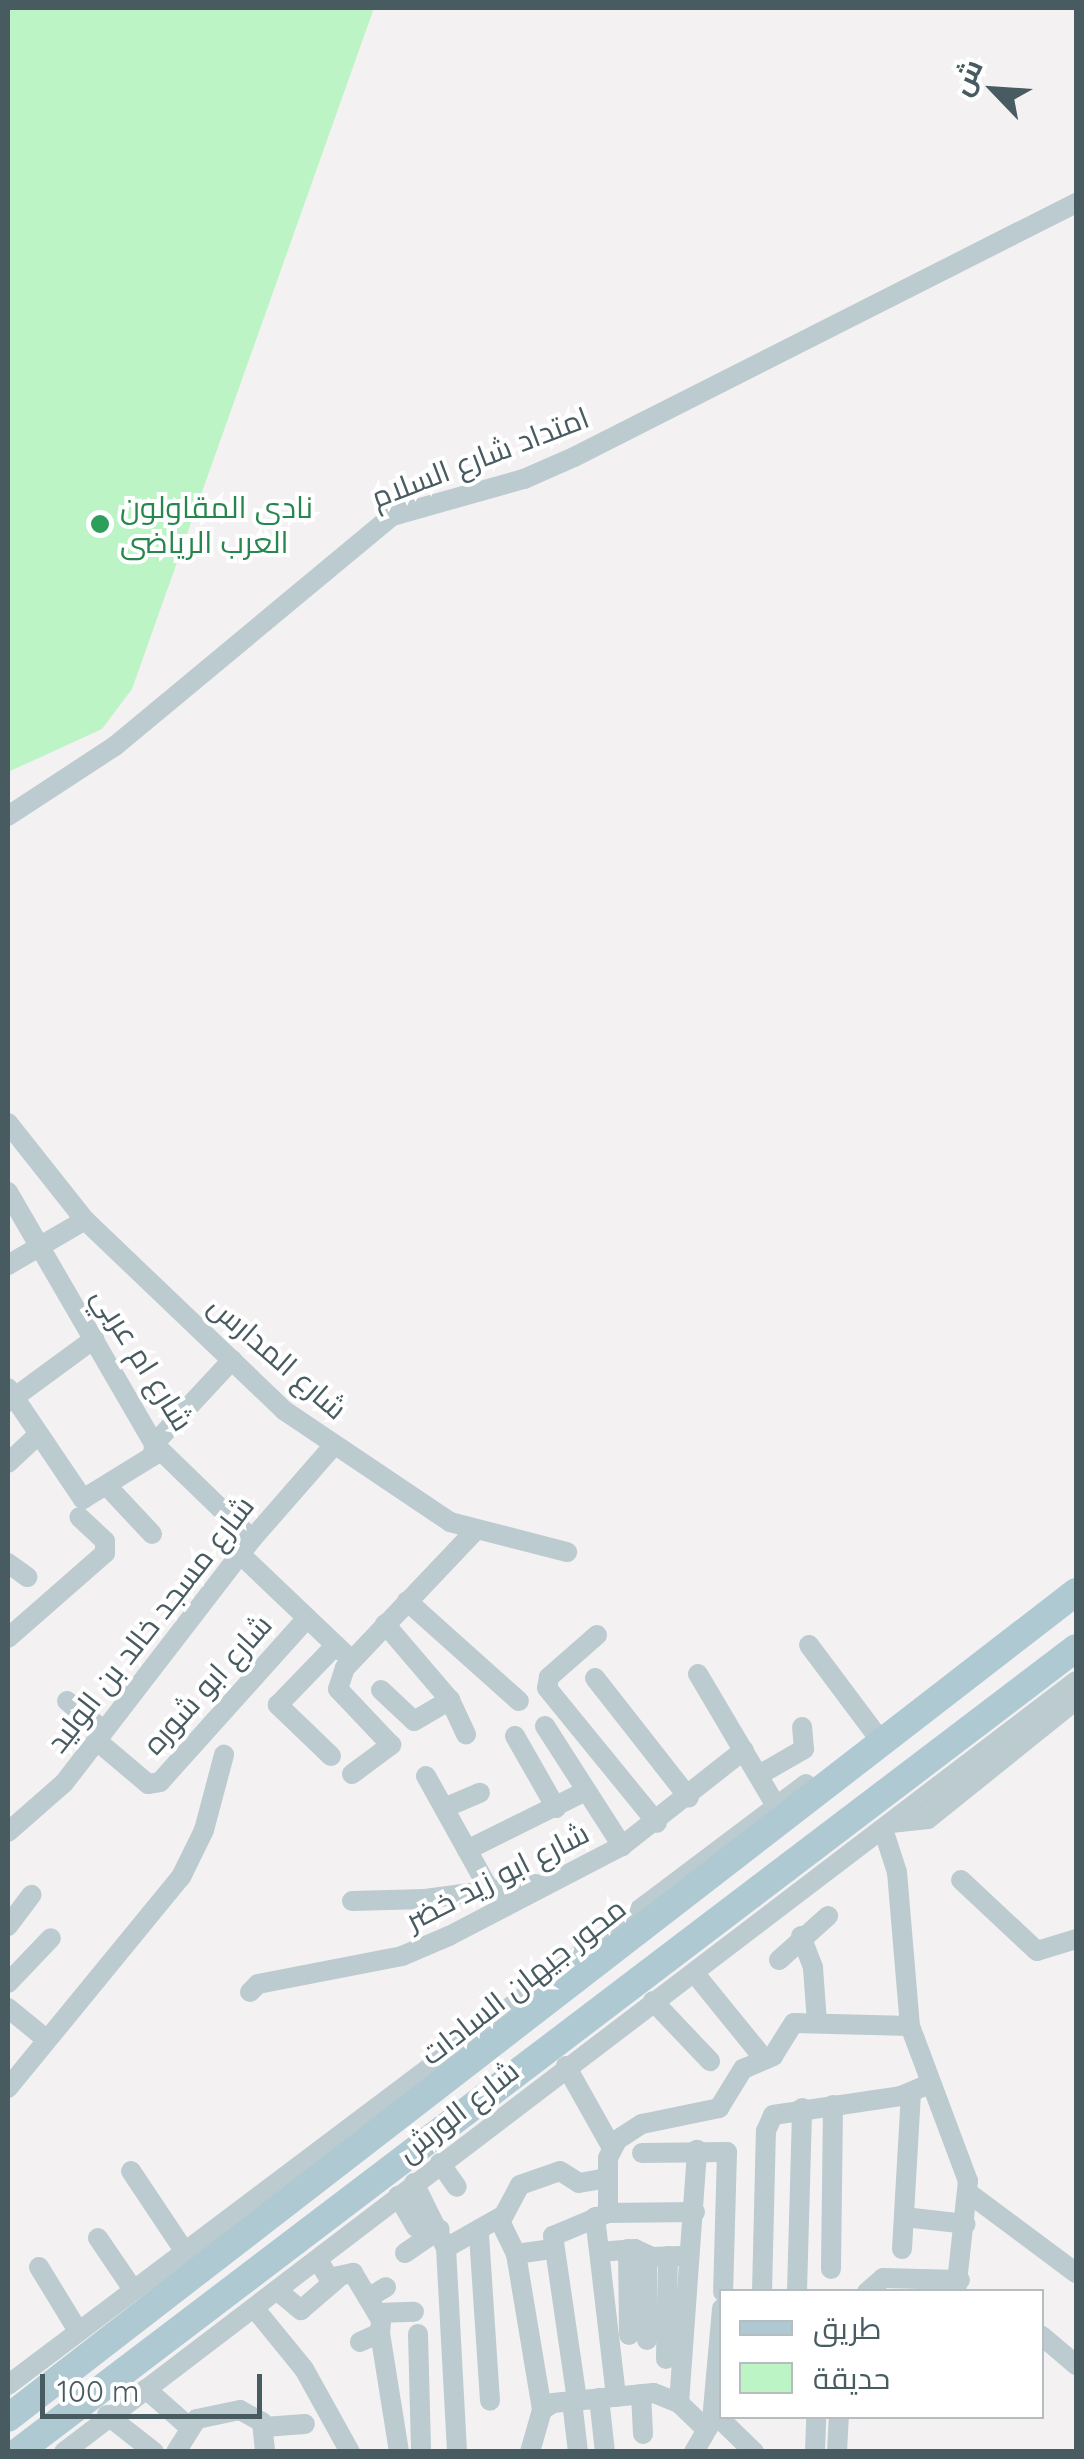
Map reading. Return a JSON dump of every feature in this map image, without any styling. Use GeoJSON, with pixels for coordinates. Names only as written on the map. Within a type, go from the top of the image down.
{"type":"FeatureCollection","features":[{"type":"Feature","properties":{"kind":"main road","name":"محور جيهان السادات"},"geometry":{"type":"LineString","coordinates":[[8,2418],[1076,1592]]}},
{"type":"Feature","properties":{"kind":"main road"},"geometry":{"type":"LineString","coordinates":[[18,2452],[1076,1648]]}},
{"type":"Feature","properties":{"kind":"street","name":"امتداد شارع السلام"},"geometry":{"type":"LineString","coordinates":[[8,816],[115,746],[392,516],[524,478],[574,457],[1076,203]]}},
{"type":"Feature","properties":{"kind":"street","name":"شارع المدارس"},"geometry":{"type":"LineString","coordinates":[[11,1136],[85,1220],[286,1412],[450,1522],[567,1552]]}},
{"type":"Feature","properties":{"kind":"street","name":"شارع ام عربي"},"geometry":{"type":"LineString","coordinates":[[8,1192],[154,1444],[307,1618],[343,1652]]}},
{"type":"Feature","properties":{"kind":"street"},"geometry":{"type":"LineString","coordinates":[[8,1265],[85,1220]]}},
{"type":"Feature","properties":{"kind":"street"},"geometry":{"type":"LineString","coordinates":[[8,1637],[105,1552],[104,1541],[39,1434],[9,1395],[94,1339]]}},
{"type":"Feature","properties":{"kind":"street"},"geometry":{"type":"LineString","coordinates":[[81,1508],[153,1456],[154,1444],[232,1360]]}},
{"type":"Feature","properties":{"kind":"street"},"geometry":{"type":"LineString","coordinates":[[8,1462],[39,1434]]}},
{"type":"Feature","properties":{"kind":"street","name":"شارع مسجد خالد بن الوليد"},"geometry":{"type":"LineString","coordinates":[[8,1832],[48,1801],[246,1547],[334,1445]]}},
{"type":"Feature","properties":{"kind":"street"},"geometry":{"type":"LineString","coordinates":[[109,1488],[152,1534]]}},
{"type":"Feature","properties":{"kind":"street"},"geometry":{"type":"LineString","coordinates":[[332,1756],[278,1706],[384,1624],[474,1530]]}},
{"type":"Feature","properties":{"kind":"street"},"geometry":{"type":"LineString","coordinates":[[8,1563],[28,1577]]}},
{"type":"Feature","properties":{"kind":"street"},"geometry":{"type":"LineString","coordinates":[[407,1601],[519,1701]]}},
{"type":"Feature","properties":{"kind":"street","name":"شارع ابو شوره"},"geometry":{"type":"LineString","coordinates":[[99,1735],[148,1784],[160,1782],[307,1618]]}},
{"type":"Feature","properties":{"kind":"street"},"geometry":{"type":"LineString","coordinates":[[384,1624],[450,1700],[466,1734]]}},
{"type":"Feature","properties":{"kind":"street"},"geometry":{"type":"LineString","coordinates":[[598,1635],[550,1677],[548,1688],[657,1823]]}},
{"type":"Feature","properties":{"kind":"street"},"geometry":{"type":"LineString","coordinates":[[8,2385],[183,2248],[874,1732],[965,1665],[1013,1642]]}},
{"type":"Feature","properties":{"kind":"street"},"geometry":{"type":"LineString","coordinates":[[809,1645],[874,1732]]}},
{"type":"Feature","properties":{"kind":"street"},"geometry":{"type":"LineString","coordinates":[[343,1652],[338,1684],[391,1746],[352,1774]]}},
{"type":"Feature","properties":{"kind":"street"},"geometry":{"type":"LineString","coordinates":[[698,1674],[776,1806]]}},
{"type":"Feature","properties":{"kind":"street"},"geometry":{"type":"LineString","coordinates":[[595,1678],[689,1798]]}},
{"type":"Feature","properties":{"kind":"street","name":"شارع الورش"},"geometry":{"type":"LineString","coordinates":[[64,2452],[107,2415],[255,2309],[566,2066],[653,2001],[696,1975],[1076,1681]]}},
{"type":"Feature","properties":{"kind":"street"},"geometry":{"type":"LineString","coordinates":[[382,1690],[414,1722],[450,1700]]}},
{"type":"Feature","properties":{"kind":"street","name":"شارع الورش"},"geometry":{"type":"LineString","coordinates":[[887,1826],[928,1819],[1076,1700]]}},
{"type":"Feature","properties":{"kind":"street"},"geometry":{"type":"LineString","coordinates":[[67,1701],[99,1735]]}},
{"type":"Feature","properties":{"kind":"street"},"geometry":{"type":"LineString","coordinates":[[545,1726],[622,1846]]}},
{"type":"Feature","properties":{"kind":"street"},"geometry":{"type":"LineString","coordinates":[[759,1775],[804,1750],[802,1727]]}},
{"type":"Feature","properties":{"kind":"street"},"geometry":{"type":"LineString","coordinates":[[515,1736],[556,1808]]}},
{"type":"Feature","properties":{"kind":"street","name":"شارع ابو زيد خضر"},"geometry":{"type":"LineString","coordinates":[[250,1992],[258,1984],[402,1956],[558,1881],[657,1823],[744,1750]]}},
{"type":"Feature","properties":{"kind":"street"},"geometry":{"type":"LineString","coordinates":[[8,2088],[46,2039],[152,1920],[181,1877],[204,1830],[224,1755]]}},
{"type":"Feature","properties":{"kind":"street"},"geometry":{"type":"LineString","coordinates":[[426,1776],[490,1891]]}},
{"type":"Feature","properties":{"kind":"street"},"geometry":{"type":"LineString","coordinates":[[467,1850],[586,1791]]}},
{"type":"Feature","properties":{"kind":"street"},"geometry":{"type":"LineString","coordinates":[[444,1808],[480,1794]]}},
{"type":"Feature","properties":{"kind":"street"},"geometry":{"type":"LineString","coordinates":[[887,1826],[897,1872],[910,2026],[920,2088],[902,2249]]}},
{"type":"Feature","properties":{"kind":"street"},"geometry":{"type":"LineString","coordinates":[[960,1880],[1038,1952],[1076,1939]]}},
{"type":"Feature","properties":{"kind":"street"},"geometry":{"type":"LineString","coordinates":[[352,1901],[490,1891],[558,1881]]}},
{"type":"Feature","properties":{"kind":"street"},"geometry":{"type":"LineString","coordinates":[[8,1926],[30,1895]]}},
{"type":"Feature","properties":{"kind":"street"},"geometry":{"type":"LineString","coordinates":[[778,1960],[828,1916]]}},
{"type":"Feature","properties":{"kind":"street"},"geometry":{"type":"LineString","coordinates":[[801,1936],[813,1968],[817,2022]]}},
{"type":"Feature","properties":{"kind":"street"},"geometry":{"type":"LineString","coordinates":[[8,1983],[51,1938]]}},
{"type":"Feature","properties":{"kind":"street"},"geometry":{"type":"LineString","coordinates":[[696,1975],[765,2060]]}},
{"type":"Feature","properties":{"kind":"street"},"geometry":{"type":"LineString","coordinates":[[653,2001],[710,2061]]}},
{"type":"Feature","properties":{"kind":"street"},"geometry":{"type":"LineString","coordinates":[[8,2008],[46,2039]]}},
{"type":"Feature","properties":{"kind":"street"},"geometry":{"type":"LineString","coordinates":[[605,2452],[605,2345],[609,2323],[600,2252],[601,2215],[612,2148],[633,2127],[719,2108],[743,2069],[776,2053],[788,2027],[817,2022],[910,2026]]}},
{"type":"Feature","properties":{"kind":"street"},"geometry":{"type":"LineString","coordinates":[[566,2066],[612,2148]]}},
{"type":"Feature","properties":{"kind":"street"},"geometry":{"type":"LineString","coordinates":[[642,2153],[727,2152],[723,2289],[762,2288],[768,2122],[780,2111],[920,2088]]}},
{"type":"Feature","properties":{"kind":"street"},"geometry":{"type":"LineString","coordinates":[[871,2289],[883,2278],[961,2288],[970,2194],[962,2154],[920,2088]]}},
{"type":"Feature","properties":{"kind":"street"},"geometry":{"type":"LineString","coordinates":[[831,2270],[833,2105]]}},
{"type":"Feature","properties":{"kind":"street"},"geometry":{"type":"LineString","coordinates":[[797,2289],[802,2108]]}},
{"type":"Feature","properties":{"kind":"street"},"geometry":{"type":"LineString","coordinates":[[600,2252],[657,2254],[694,2240],[697,2150]]}},
{"type":"Feature","properties":{"kind":"street"},"geometry":{"type":"LineString","coordinates":[[440,2163],[457,2187]]}},
{"type":"Feature","properties":{"kind":"street"},"geometry":{"type":"LineString","coordinates":[[131,2171],[183,2248]]}},
{"type":"Feature","properties":{"kind":"street"},"geometry":{"type":"LineString","coordinates":[[405,2253],[443,2238],[479,2235],[499,2219],[515,2188],[554,2171],[579,2183],[607,2178]]}},
{"type":"Feature","properties":{"kind":"street"},"geometry":{"type":"LineString","coordinates":[[406,2190],[416,2226]]}},
{"type":"Feature","properties":{"kind":"street"},"geometry":{"type":"LineString","coordinates":[[406,2190],[443,2238],[457,2452]]}},
{"type":"Feature","properties":{"kind":"street"},"geometry":{"type":"LineString","coordinates":[[970,2194],[1076,2273]]}},
{"type":"Feature","properties":{"kind":"street"},"geometry":{"type":"LineString","coordinates":[[728,2208],[762,2208]]}},
{"type":"Feature","properties":{"kind":"street"},"geometry":{"type":"LineString","coordinates":[[578,2452],[575,2400],[551,2249],[557,2232],[601,2215],[696,2212]]}},
{"type":"Feature","properties":{"kind":"street"},"geometry":{"type":"LineString","coordinates":[[904,2217],[966,2224]]}},
{"type":"Feature","properties":{"kind":"street"},"geometry":{"type":"LineString","coordinates":[[499,2219],[516,2254],[542,2410],[530,2452]]}},
{"type":"Feature","properties":{"kind":"street"},"geometry":{"type":"LineString","coordinates":[[479,2235],[490,2400]]}},
{"type":"Feature","properties":{"kind":"street"},"geometry":{"type":"LineString","coordinates":[[98,2238],[132,2288]]}},
{"type":"Feature","properties":{"kind":"street"},"geometry":{"type":"LineString","coordinates":[[516,2254],[551,2249]]}},
{"type":"Feature","properties":{"kind":"street"},"geometry":{"type":"LineString","coordinates":[[638,2337],[657,2254]]}},
{"type":"Feature","properties":{"kind":"street"},"geometry":{"type":"LineString","coordinates":[[657,2254],[666,2359]]}},
{"type":"Feature","properties":{"kind":"street"},"geometry":{"type":"LineString","coordinates":[[657,2254],[679,2402]]}},
{"type":"Feature","properties":{"kind":"street"},"geometry":{"type":"LineString","coordinates":[[318,2260],[326,2276],[337,2279]]}},
{"type":"Feature","properties":{"kind":"street"},"geometry":{"type":"LineString","coordinates":[[39,2267],[78,2330]]}},
{"type":"Feature","properties":{"kind":"street"},"geometry":{"type":"LineString","coordinates":[[278,2291],[301,2310],[351,2271],[378,2308],[399,2452]]}},
{"type":"Feature","properties":{"kind":"street"},"geometry":{"type":"LineString","coordinates":[[378,2308],[414,2312]]}},
{"type":"Feature","properties":{"kind":"street"},"geometry":{"type":"LineString","coordinates":[[360,2342],[378,2308]]}},
{"type":"Feature","properties":{"kind":"street"},"geometry":{"type":"LineString","coordinates":[[255,2309],[304,2369],[350,2452]]}},
{"type":"Feature","properties":{"kind":"street"},"geometry":{"type":"LineString","coordinates":[[418,2334],[420,2452]]}},
{"type":"Feature","properties":{"kind":"street"},"geometry":{"type":"LineString","coordinates":[[1044,2337],[1073,2355]]}},
{"type":"Feature","properties":{"kind":"street"},"geometry":{"type":"LineString","coordinates":[[694,2452],[714,2419],[719,2350]]}},
{"type":"Feature","properties":{"kind":"street"},"geometry":{"type":"LineString","coordinates":[[146,2390],[190,2426]]}},
{"type":"Feature","properties":{"kind":"street"},"geometry":{"type":"LineString","coordinates":[[542,2410],[575,2400],[641,2394],[679,2402],[714,2419],[754,2452]]}},
{"type":"Feature","properties":{"kind":"street"},"geometry":{"type":"LineString","coordinates":[[641,2394],[643,2434]]}},
{"type":"Feature","properties":{"kind":"street"},"geometry":{"type":"LineString","coordinates":[[176,2452],[190,2426],[240,2410],[264,2427],[305,2424]]}},
{"type":"Feature","properties":{"kind":"street"},"geometry":{"type":"LineString","coordinates":[[107,2415],[154,2452]]}},
{"type":"Feature","properties":{"kind":"street"},"geometry":{"type":"LineString","coordinates":[[815,2452],[816,2419]]}},
{"type":"Feature","properties":{"kind":"street"},"geometry":{"type":"LineString","coordinates":[[837,2452],[838,2419]]}},
{"type":"Feature","properties":{"kind":"street"},"geometry":{"type":"LineString","coordinates":[[264,2427],[265,2452]]}},
{"type":"Feature","properties":{"kind":"green space","name":"نادى المقاولون العرب الرياضى"},"geometry":{"type":"Polygon","coordinates":[[[8,8],[374,8],[132,689],[102,729],[8,772],[8,8]]]}},
{"type":"Feature","properties":{"kind":"place","name":"نادى المقاولون العرب الرياضى"},"geometry":{"type":"Point","coordinates":[100,524]}}]}
